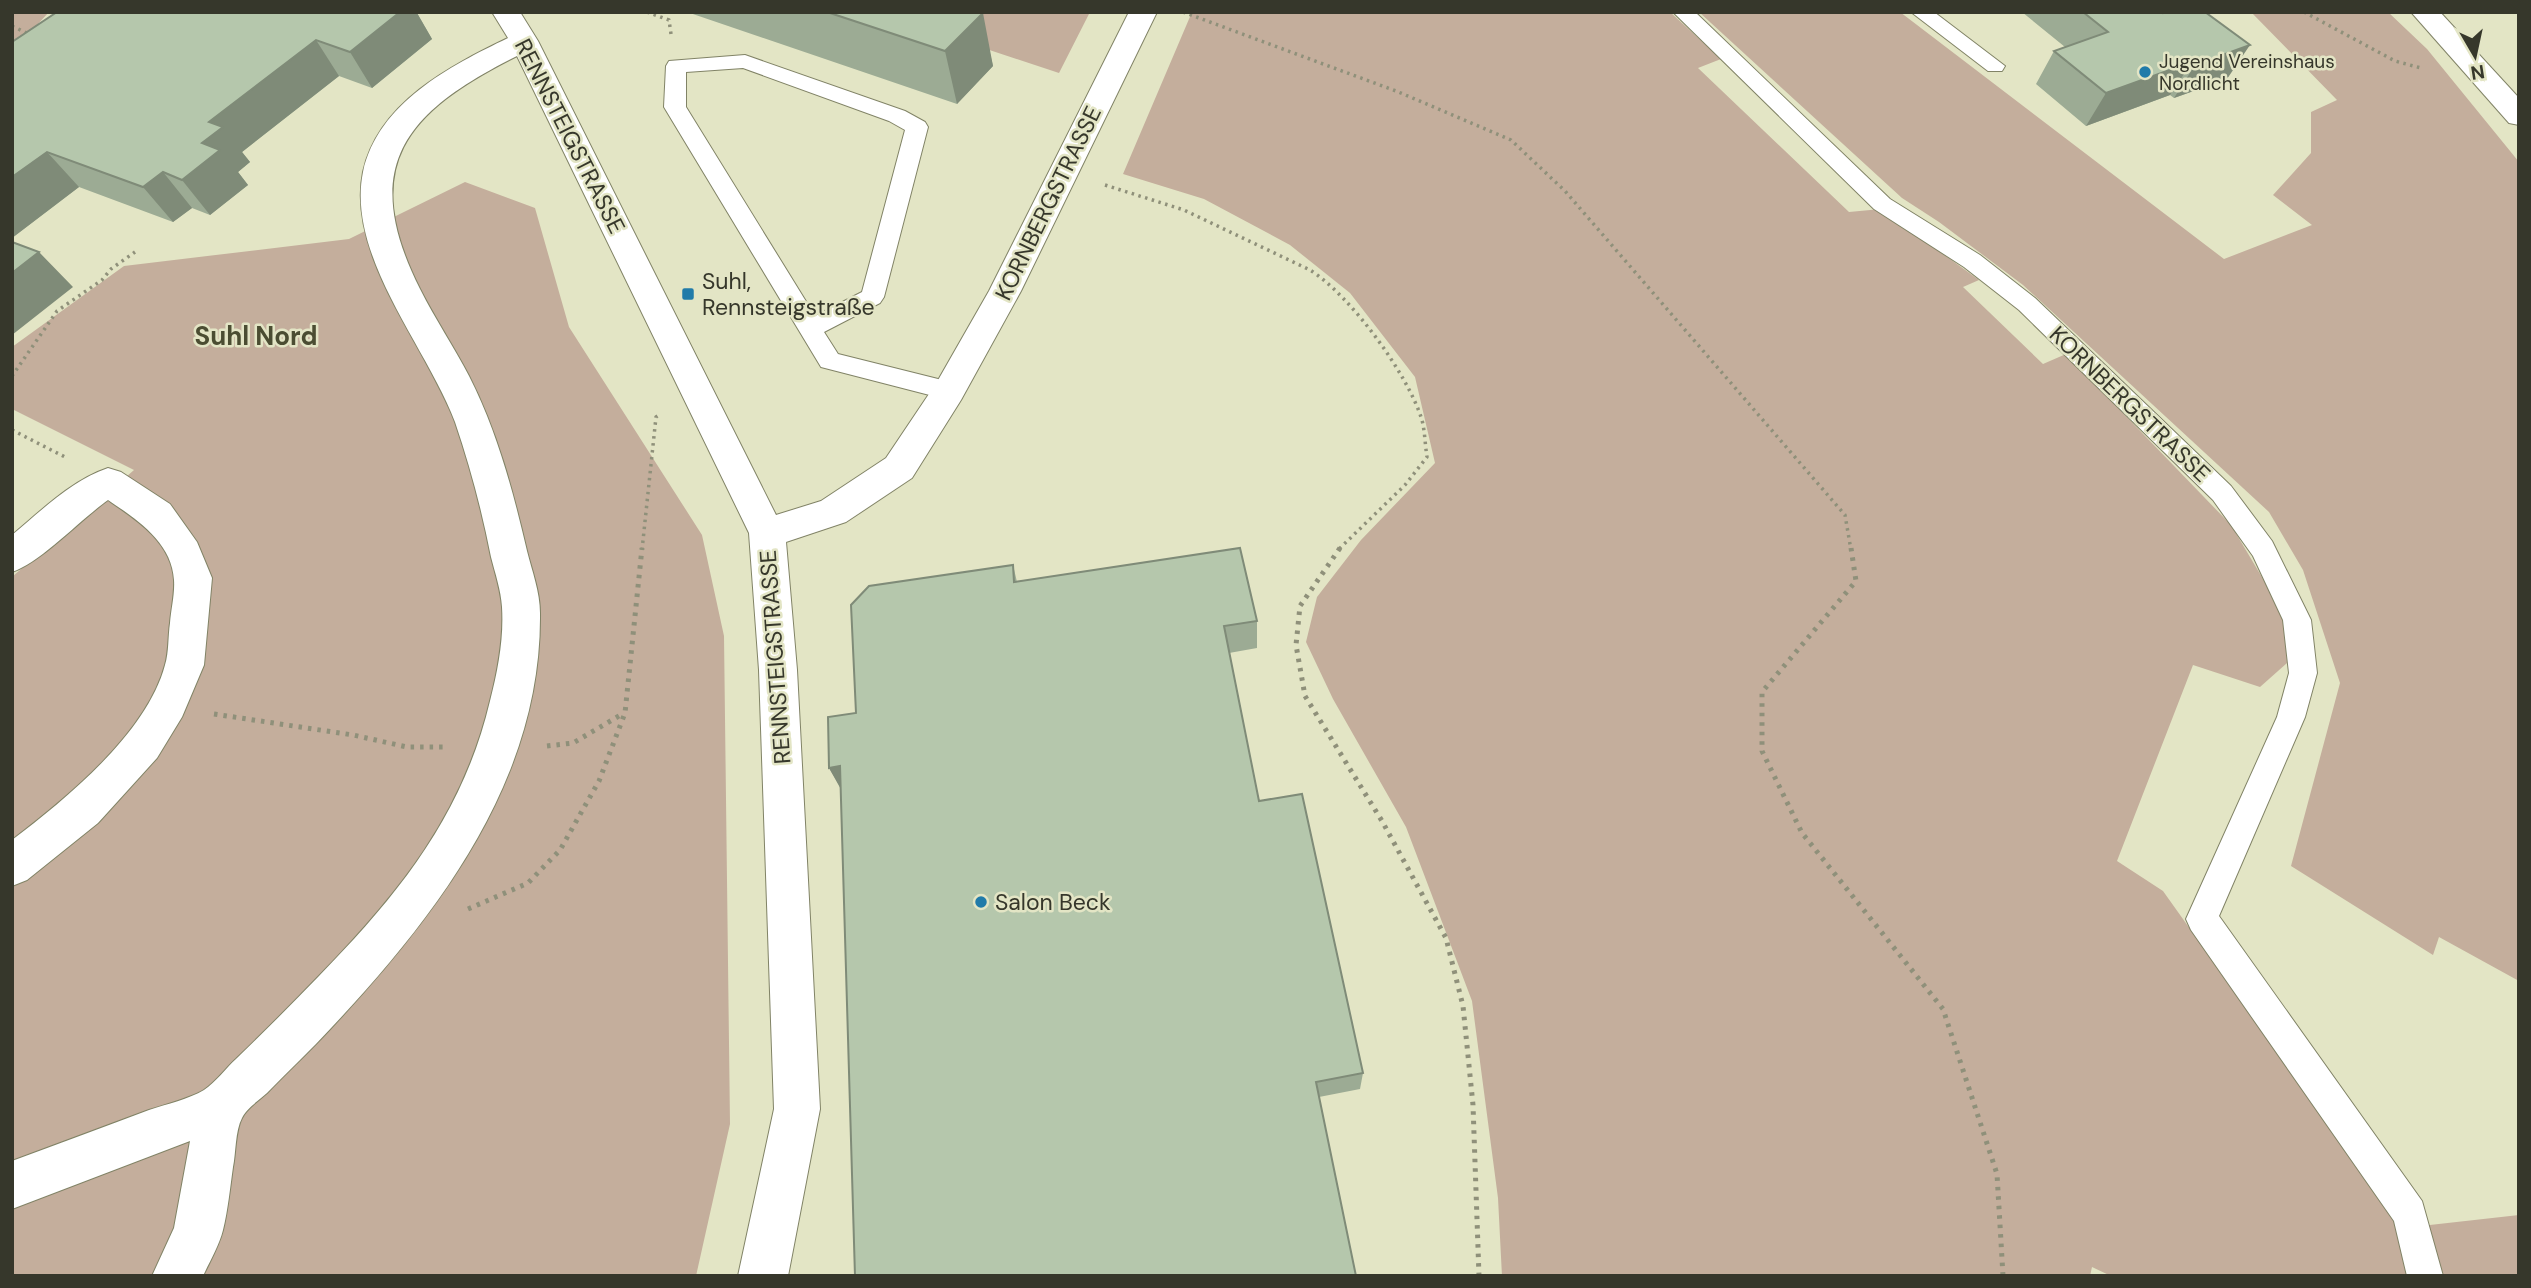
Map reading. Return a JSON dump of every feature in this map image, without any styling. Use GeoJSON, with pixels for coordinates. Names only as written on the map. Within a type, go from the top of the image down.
{"type":"FeatureCollection","features":[{"type":"Feature","properties":{"kind":"street","name":"KORNBERGSTRASSE"},"geometry":{"type":"LineString","coordinates":[[767,533],[833,512],[898,468],[949,391],[1005,291],[1143,12]]}},
{"type":"Feature","properties":{"kind":"street"},"geometry":{"type":"LineString","coordinates":[[2426,12],[2519,116]]}},
{"type":"Feature","properties":{"kind":"street"},"geometry":{"type":"LineString","coordinates":[[12,1185],[219,1107],[326,1001],[399,921],[459,834],[501,747],[516,680],[521,608],[499,505],[464,401],[396,270],[378,222],[378,174],[391,139],[424,100],[515,27]]}},
{"type":"Feature","properties":{"kind":"street","name":"RENNSTEIGSTRASSE"},"geometry":{"type":"LineString","coordinates":[[515,27],[767,533],[778,670],[797,1109],[763,1276]]}},
{"type":"Feature","properties":{"kind":"street"},"geometry":{"type":"LineString","coordinates":[[12,556],[70,508],[108,482],[157,514],[179,542],[194,578],[185,665],[168,705],[144,745],[83,810],[12,866]]}},
{"type":"Feature","properties":{"kind":"street"},"geometry":{"type":"LineString","coordinates":[[177,1276],[198,1233],[219,1107]]}},
{"type":"Feature","properties":{"kind":"lane","name":"KORNBERGSTRASSE"},"geometry":{"type":"LineString","coordinates":[[1683,12],[1882,204],[1972,261],[2027,304],[2222,494],[2263,549],[2297,620],[2303,673],[2291,717],[2202,919],[2410,1213],[2425,1276]]}},
{"type":"Feature","properties":{"kind":"lane"},"geometry":{"type":"LineString","coordinates":[[1921,12],[1995,66]]}},
{"type":"Feature","properties":{"kind":"lane"},"geometry":{"type":"LineString","coordinates":[[811,328],[872,297],[916,127],[897,116],[745,61],[676,66],[676,107],[830,361],[949,391]]}},
{"type":"Feature","properties":{"kind":"path"},"geometry":{"type":"LineString","coordinates":[[1182,12],[1396,91],[1511,140],[1565,191],[1845,515],[1856,581],[1762,692],[1762,751],[1802,833],[1943,1009],[1997,1174],[2003,1276]]}},
{"type":"Feature","properties":{"kind":"path"},"geometry":{"type":"LineString","coordinates":[[2304,12],[2395,61],[2494,86]]}},
{"type":"Feature","properties":{"kind":"path"},"geometry":{"type":"LineString","coordinates":[[12,26],[33,36]]}},
{"type":"Feature","properties":{"kind":"path"},"geometry":{"type":"LineString","coordinates":[[26,43],[40,28]]}},
{"type":"Feature","properties":{"kind":"path"},"geometry":{"type":"LineString","coordinates":[[1062,176],[1122,189],[1159,201],[1274,251],[1326,280],[1363,323],[1396,372],[1421,417],[1427,457],[1405,485],[1343,542],[1300,606],[1296,645],[1305,696],[1381,821],[1446,938],[1463,1006],[1473,1105],[1479,1276]]}},
{"type":"Feature","properties":{"kind":"path"},"geometry":{"type":"LineString","coordinates":[[12,376],[57,311],[135,253]]}},
{"type":"Feature","properties":{"kind":"path"},"geometry":{"type":"LineString","coordinates":[[399,921],[470,909],[528,883],[561,850],[599,781],[625,713],[656,417],[697,394]]}},
{"type":"Feature","properties":{"kind":"path"},"geometry":{"type":"LineString","coordinates":[[12,430],[108,482]]}},
{"type":"Feature","properties":{"kind":"path"},"geometry":{"type":"LineString","coordinates":[[168,705],[407,747],[542,747],[573,743],[625,713]]}},
{"type":"Feature","properties":{"kind":"shaded area"},"geometry":{"type":"Polygon","coordinates":[[[12,12],[49,12],[12,52],[12,12]]]}},
{"type":"Feature","properties":{"kind":"shaded area"},"geometry":{"type":"Polygon","coordinates":[[[875,12],[1090,12],[1059,73],[875,12]]]}},
{"type":"Feature","properties":{"kind":"shaded area"},"geometry":{"type":"Polygon","coordinates":[[[1192,12],[1670,12],[1721,59],[1698,68],[1849,212],[1881,209],[1979,280],[1963,287],[2043,364],[2066,354],[2231,525],[2285,616],[2287,663],[2260,687],[2193,665],[2117,861],[2163,891],[2403,1228],[2519,1215],[2519,1276],[2111,1276],[2092,1267],[2090,1276],[1502,1276],[1498,1198],[1472,1001],[1406,827],[1333,699],[1306,642],[1317,597],[1361,540],[1435,463],[1415,377],[1350,293],[1290,245],[1204,199],[1123,174],[1192,12]]]}},
{"type":"Feature","properties":{"kind":"shaded area"},"geometry":{"type":"Polygon","coordinates":[[[1699,12],[1900,12],[2224,259],[2312,225],[2273,195],[2311,153],[2311,112],[2337,100],[2251,12],[2388,12],[2427,49],[2519,162],[2519,981],[2439,937],[2433,955],[2291,866],[2340,683],[2303,570],[2269,512],[2023,285],[1939,222],[1902,198],[1699,12]]]}},
{"type":"Feature","properties":{"kind":"shaded area"},"geometry":{"type":"Polygon","coordinates":[[[465,182],[535,208],[569,327],[702,535],[724,636],[730,1124],[696,1276],[12,1276],[12,577],[134,470],[12,409],[12,347],[124,266],[349,239],[465,182]]]}},
{"type":"Feature","properties":{"kind":"building"},"geometry":{"type":"Polygon","coordinates":[[[57,12],[400,12],[350,52],[316,40],[209,122],[223,127],[202,143],[220,150],[182,180],[163,172],[143,187],[47,152],[12,177],[12,42],[57,12]]]}},
{"type":"Feature","properties":{"kind":"building"},"geometry":{"type":"Polygon","coordinates":[[[827,12],[980,12],[983,13],[945,51],[827,12]]]}},
{"type":"Feature","properties":{"kind":"building"},"geometry":{"type":"Polygon","coordinates":[[[2083,12],[2205,12],[2250,45],[2195,65],[2192,62],[2106,93],[2054,51],[2108,32],[2083,12]]]}},
{"type":"Feature","properties":{"kind":"building"},"geometry":{"type":"Polygon","coordinates":[[[12,242],[39,252],[12,273],[12,242]]]}},
{"type":"Feature","properties":{"kind":"building"},"geometry":{"type":"Polygon","coordinates":[[[1240,548],[1257,621],[1224,626],[1259,801],[1302,794],[1363,1073],[1316,1082],[1356,1276],[855,1276],[840,766],[829,768],[828,717],[856,713],[851,605],[869,586],[1013,565],[1014,582],[1240,548]]]}},
{"type":"Feature","properties":{"kind":"place","name":"Jugend Vereinshaus Nordlicht"},"geometry":{"type":"Point","coordinates":[2145,72]}},
{"type":"Feature","properties":{"kind":"place","name":"Suhl, Rennsteigstraße"},"geometry":{"type":"Point","coordinates":[688,294]}},
{"type":"Feature","properties":{"kind":"place","name":"Salon Beck"},"geometry":{"type":"Point","coordinates":[981,902]}},
{"type":"Feature","properties":{"kind":"district","name":"Suhl Nord"},"geometry":{"type":"Point","coordinates":[256,336]}}]}
